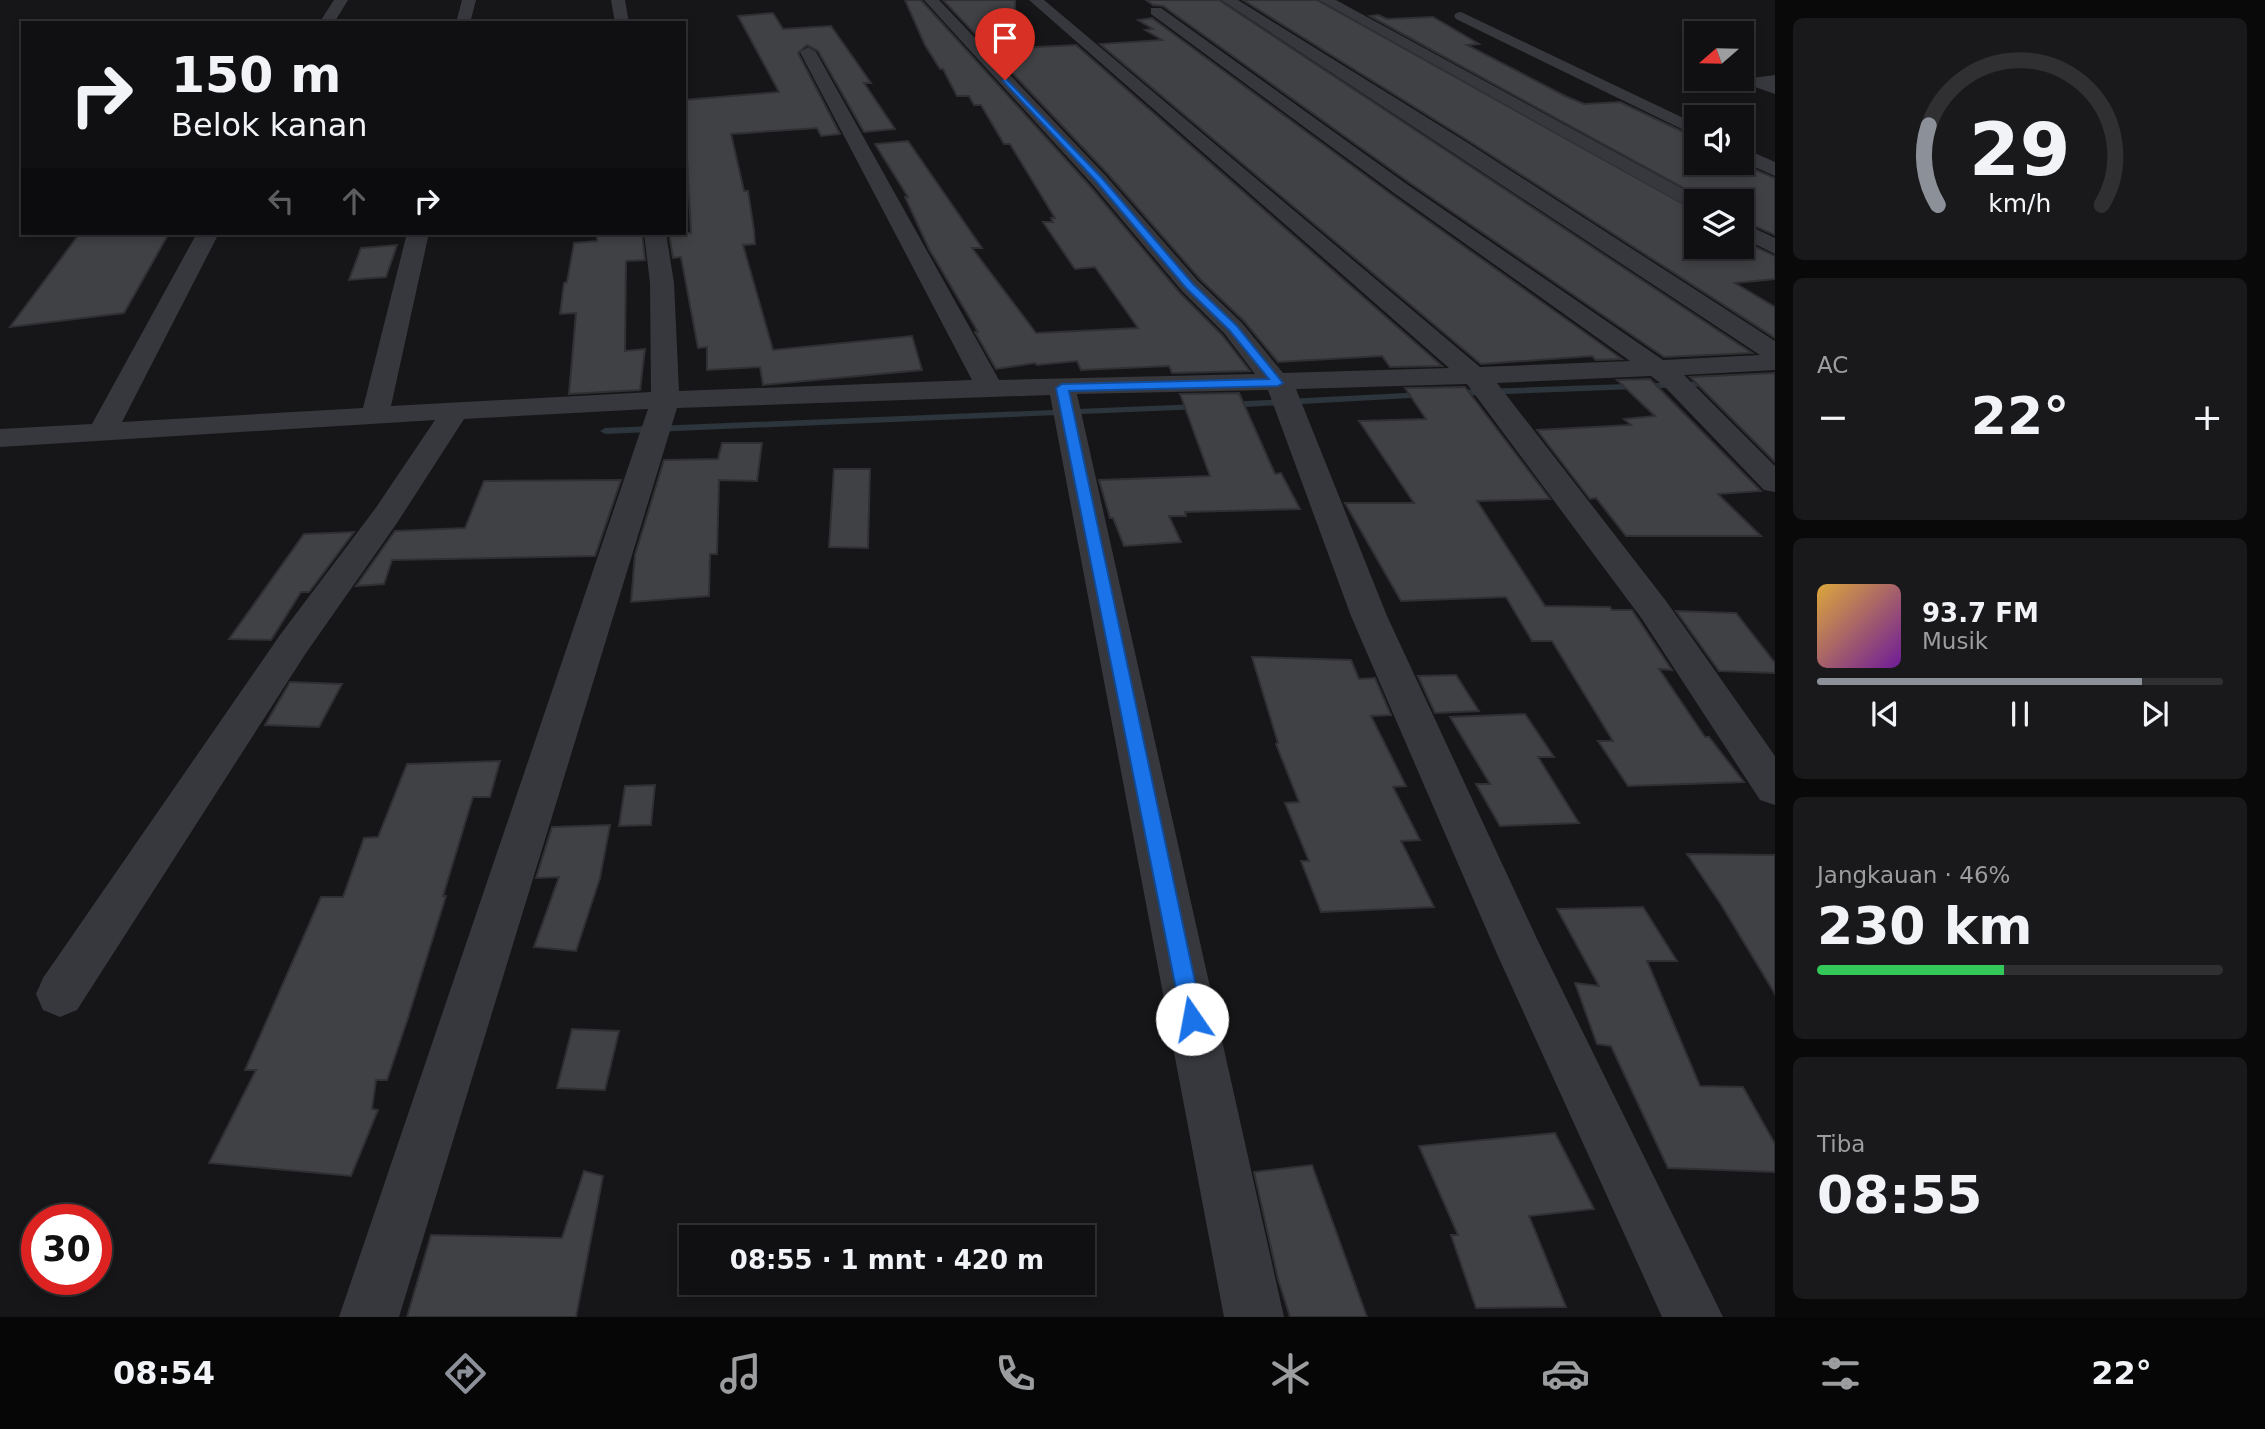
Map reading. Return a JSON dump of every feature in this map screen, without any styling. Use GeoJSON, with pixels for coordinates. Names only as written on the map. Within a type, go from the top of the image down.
{"type":"FeatureCollection","features":[{"type":"Feature","properties":{"kind":"street"},"geometry":{"type":"LineString","coordinates":[[327,21],[341,0]]}},
{"type":"Feature","properties":{"kind":"street"},"geometry":{"type":"LineString","coordinates":[[464,21],[469,0]]}},
{"type":"Feature","properties":{"kind":"street"},"geometry":{"type":"LineString","coordinates":[[618,0],[622,21]]}},
{"type":"Feature","properties":{"kind":"street"},"geometry":{"type":"LineString","coordinates":[[930,0],[1099,180],[1190,286],[1250,347],[1285,395],[1325,507],[1369,616],[1520,954],[1693,1317]]}},
{"type":"Feature","properties":{"kind":"street"},"geometry":{"type":"LineString","coordinates":[[1036,0],[1484,386],[1654,610],[1775,788]]}},
{"type":"Feature","properties":{"kind":"street"},"geometry":{"type":"LineString","coordinates":[[1228,0],[1461,147],[1775,353]]}},
{"type":"Feature","properties":{"kind":"street"},"geometry":{"type":"LineString","coordinates":[[1326,0],[1684,196]]}},
{"type":"Feature","properties":{"kind":"street"},"geometry":{"type":"LineString","coordinates":[[1156,11],[1401,189],[1674,381],[1775,482]]}},
{"type":"Feature","properties":{"kind":"street"},"geometry":{"type":"LineString","coordinates":[[1461,16],[1684,125]]}},
{"type":"Feature","properties":{"kind":"street"},"geometry":{"type":"LineString","coordinates":[[808,52],[990,388]]}},
{"type":"Feature","properties":{"kind":"street"},"geometry":{"type":"LineString","coordinates":[[1775,80],[1758,82],[1775,89]]}},
{"type":"Feature","properties":{"kind":"street"},"geometry":{"type":"LineString","coordinates":[[1754,160],[1775,170]]}},
{"type":"Feature","properties":{"kind":"street"},"geometry":{"type":"LineString","coordinates":[[102,432],[207,235]]}},
{"type":"Feature","properties":{"kind":"street"},"geometry":{"type":"LineString","coordinates":[[375,415],[418,235]]}},
{"type":"Feature","properties":{"kind":"street"},"geometry":{"type":"LineString","coordinates":[[369,1317],[659,417],[662,284],[655,235]]}},
{"type":"Feature","properties":{"kind":"street"},"geometry":{"type":"LineString","coordinates":[[1754,235],[1775,247]]}},
{"type":"Feature","properties":{"kind":"street"},"geometry":{"type":"LineString","coordinates":[[0,438],[455,411],[659,417],[990,388],[1066,404],[1484,386],[1674,381],[1775,362]]}},
{"type":"Feature","properties":{"kind":"street"},"geometry":{"type":"LineString","coordinates":[[1066,404],[1254,1317]]}},
{"type":"Feature","properties":{"kind":"street"},"geometry":{"type":"LineString","coordinates":[[60,995],[293,644],[386,516],[455,411]]}},
{"type":"Feature","properties":{"kind":"building"},"geometry":{"type":"Polygon","coordinates":[[[905,0],[921,0],[1090,186],[1180,293],[1222,335],[1250,371],[1172,373],[1169,366],[1081,370],[1077,361],[1035,363],[996,369],[975,332],[978,332],[929,249],[905,197],[908,197],[875,144],[908,141],[982,248],[972,248],[1036,333],[1138,328],[1095,267],[1075,269],[1043,222],[1053,222],[1051,218],[1055,218],[1010,144],[1004,144],[981,105],[974,105],[969,96],[957,96],[943,69],[940,69],[925,45],[905,0]]]}},
{"type":"Feature","properties":{"kind":"building"},"geometry":{"type":"Polygon","coordinates":[[[943,0],[1015,0],[1016,48],[1076,45],[1442,366],[1390,367],[1382,356],[1278,362],[1244,321],[1200,279],[1108,174],[943,0]]]}},
{"type":"Feature","properties":{"kind":"building"},"geometry":{"type":"Polygon","coordinates":[[[1146,0],[1219,0],[1752,353],[1664,357],[1410,183],[1163,6],[1153,5],[1146,0]]]}},
{"type":"Feature","properties":{"kind":"building"},"geometry":{"type":"Polygon","coordinates":[[[1243,0],[1317,0],[1684,204],[1684,259],[1754,259],[1754,246],[1775,256],[1775,279],[1735,283],[1775,307],[1775,338],[1469,141],[1243,0]]]}},
{"type":"Feature","properties":{"kind":"building"},"geometry":{"type":"Polygon","coordinates":[[[773,13],[783,29],[831,26],[871,83],[864,83],[895,129],[864,132],[818,51],[807,45],[798,53],[840,134],[821,136],[817,128],[731,134],[744,191],[748,191],[754,230],[755,244],[743,245],[773,350],[912,336],[922,370],[763,385],[760,367],[707,370],[707,347],[698,348],[681,257],[673,258],[669,235],[691,233],[686,100],[779,92],[738,16],[773,13]]]}},
{"type":"Feature","properties":{"kind":"building"},"geometry":{"type":"Polygon","coordinates":[[[1378,15],[1387,19],[1433,17],[1479,44],[1467,45],[1565,96],[1584,104],[1620,102],[1684,132],[1684,175],[1754,175],[1754,169],[1775,178],[1775,235],[1754,226],[1754,189],[1685,189],[1370,16],[1378,15]]]}},
{"type":"Feature","properties":{"kind":"building"},"geometry":{"type":"Polygon","coordinates":[[[1152,18],[1392,195],[1622,359],[1596,360],[1592,356],[1481,364],[1100,44],[1162,40],[1145,30],[1153,29],[1138,20],[1152,18]]]}},
{"type":"Feature","properties":{"kind":"building"},"geometry":{"type":"Polygon","coordinates":[[[79,235],[168,235],[124,313],[10,327],[79,235]]]}},
{"type":"Feature","properties":{"kind":"building"},"geometry":{"type":"Polygon","coordinates":[[[597,235],[642,235],[645,260],[626,261],[625,351],[645,349],[640,390],[569,394],[576,313],[560,314],[564,283],[567,282],[574,243],[597,241],[597,235]]]}},
{"type":"Feature","properties":{"kind":"building"},"geometry":{"type":"Polygon","coordinates":[[[397,245],[386,277],[349,280],[361,248],[397,245]]]}},
{"type":"Feature","properties":{"kind":"building"},"geometry":{"type":"Polygon","coordinates":[[[1775,373],[1775,462],[1690,377],[1775,373]]]}},
{"type":"Feature","properties":{"kind":"building"},"geometry":{"type":"Polygon","coordinates":[[[1650,379],[1761,491],[1718,494],[1761,536],[1626,536],[1596,498],[1590,499],[1537,430],[1631,425],[1624,419],[1655,416],[1617,380],[1650,379]]]}},
{"type":"Feature","properties":{"kind":"building"},"geometry":{"type":"Polygon","coordinates":[[[1465,387],[1550,499],[1477,501],[1545,606],[1632,610],[1672,670],[1659,669],[1705,737],[1709,737],[1744,782],[1628,786],[1598,741],[1613,741],[1552,641],[1532,641],[1506,597],[1401,601],[1345,503],[1414,503],[1359,421],[1426,419],[1405,388],[1465,387]]]}},
{"type":"Feature","properties":{"kind":"building"},"geometry":{"type":"Polygon","coordinates":[[[1239,393],[1275,474],[1281,473],[1300,509],[1185,512],[1186,516],[1169,516],[1181,542],[1124,546],[1113,518],[1110,518],[1099,480],[1210,476],[1180,394],[1239,393]]]}},
{"type":"Feature","properties":{"kind":"building"},"geometry":{"type":"Polygon","coordinates":[[[722,443],[762,443],[757,481],[719,480],[717,554],[710,554],[709,596],[631,602],[635,555],[664,460],[718,459],[722,443]]]}},
{"type":"Feature","properties":{"kind":"building"},"geometry":{"type":"Polygon","coordinates":[[[834,469],[870,469],[868,548],[829,547],[834,469]]]}},
{"type":"Feature","properties":{"kind":"building"},"geometry":{"type":"Polygon","coordinates":[[[621,480],[595,556],[392,560],[384,584],[356,586],[395,531],[465,528],[484,481],[621,480]]]}},
{"type":"Feature","properties":{"kind":"building"},"geometry":{"type":"Polygon","coordinates":[[[354,532],[309,592],[301,592],[271,640],[229,639],[304,534],[354,532]]]}},
{"type":"Feature","properties":{"kind":"building"},"geometry":{"type":"Polygon","coordinates":[[[1676,611],[1736,613],[1775,663],[1775,673],[1719,671],[1676,611]]]}},
{"type":"Feature","properties":{"kind":"building"},"geometry":{"type":"Polygon","coordinates":[[[1252,657],[1351,660],[1359,679],[1375,678],[1391,715],[1371,716],[1406,786],[1393,787],[1420,840],[1401,841],[1434,907],[1321,912],[1301,861],[1309,861],[1285,803],[1299,802],[1276,744],[1278,743],[1252,657]]]}},
{"type":"Feature","properties":{"kind":"building"},"geometry":{"type":"Polygon","coordinates":[[[1456,675],[1479,711],[1435,713],[1418,676],[1456,675]]]}},
{"type":"Feature","properties":{"kind":"building"},"geometry":{"type":"Polygon","coordinates":[[[290,682],[342,684],[319,727],[265,725],[290,682]]]}},
{"type":"Feature","properties":{"kind":"building"},"geometry":{"type":"Polygon","coordinates":[[[1525,714],[1554,757],[1538,757],[1579,823],[1500,826],[1476,784],[1490,784],[1450,717],[1525,714]]]}},
{"type":"Feature","properties":{"kind":"building"},"geometry":{"type":"Polygon","coordinates":[[[500,761],[490,797],[473,797],[407,1021],[387,1080],[376,1080],[372,1109],[378,1110],[351,1176],[209,1163],[256,1070],[245,1070],[321,897],[343,897],[364,838],[378,837],[407,764],[500,761]]]}},
{"type":"Feature","properties":{"kind":"building"},"geometry":{"type":"Polygon","coordinates":[[[655,785],[651,825],[619,826],[625,786],[655,785]]]}},
{"type":"Feature","properties":{"kind":"building"},"geometry":{"type":"Polygon","coordinates":[[[610,825],[600,878],[576,951],[534,947],[559,877],[536,878],[552,827],[610,825]]]}},
{"type":"Feature","properties":{"kind":"building"},"geometry":{"type":"Polygon","coordinates":[[[1687,854],[1775,855],[1775,994],[1722,906],[1687,854]]]}},
{"type":"Feature","properties":{"kind":"building"},"geometry":{"type":"Polygon","coordinates":[[[1643,907],[1677,961],[1647,961],[1700,1086],[1743,1087],[1775,1144],[1775,1172],[1668,1168],[1611,1046],[1597,1044],[1575,983],[1599,986],[1557,909],[1643,907]]]}},
{"type":"Feature","properties":{"kind":"building"},"geometry":{"type":"Polygon","coordinates":[[[572,1029],[619,1031],[605,1090],[557,1088],[572,1029]]]}},
{"type":"Feature","properties":{"kind":"building"},"geometry":{"type":"Polygon","coordinates":[[[1555,1133],[1594,1209],[1529,1216],[1566,1307],[1476,1308],[1451,1235],[1458,1235],[1419,1146],[1555,1133]]]}},
{"type":"Feature","properties":{"kind":"building"},"geometry":{"type":"Polygon","coordinates":[[[1312,1165],[1367,1317],[1290,1317],[1278,1279],[1254,1172],[1312,1165]]]}},
{"type":"Feature","properties":{"kind":"building"},"geometry":{"type":"Polygon","coordinates":[[[584,1171],[603,1176],[576,1317],[407,1317],[431,1235],[562,1238],[584,1171]]]}},
{"type":"Feature","properties":{"kind":"waterway"},"geometry":{"type":"LineString","coordinates":[[1455,393],[1713,384]]}},
{"type":"Feature","properties":{"kind":"waterway"},"geometry":{"type":"LineString","coordinates":[[1227,405],[1426,395]]}},
{"type":"Feature","properties":{"kind":"waterway"},"geometry":{"type":"LineString","coordinates":[[605,431],[1199,407]]}},
{"type":"Feature","properties":{"kind":"route"},"geometry":{"type":"LineString","coordinates":[[1005,80],[1099,180],[1190,286],[1233,328],[1278,383],[1062,388],[1192,1019]]}}]}
